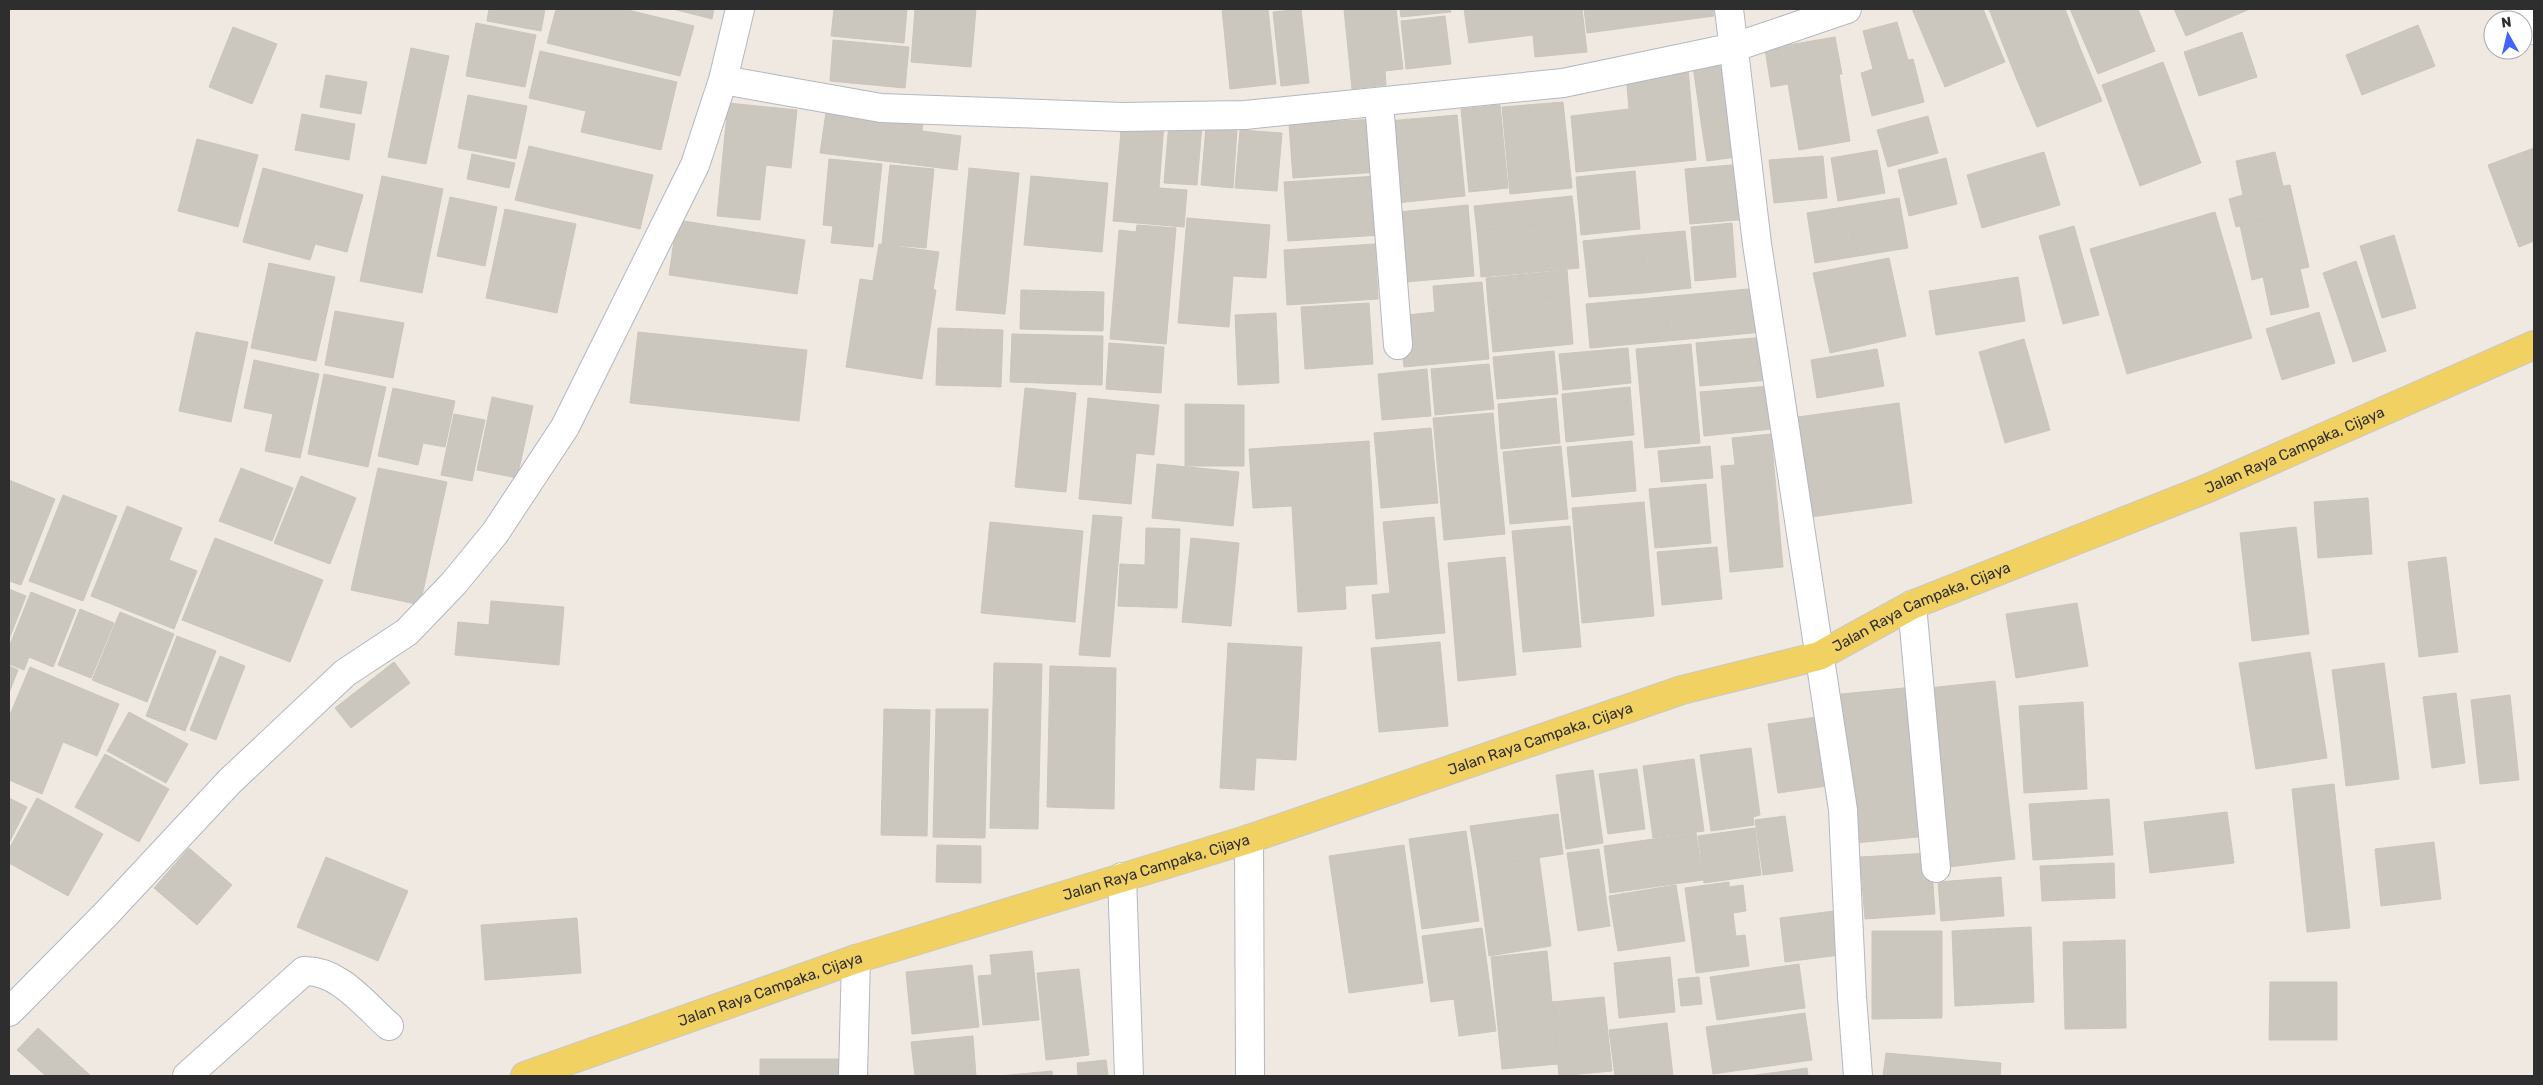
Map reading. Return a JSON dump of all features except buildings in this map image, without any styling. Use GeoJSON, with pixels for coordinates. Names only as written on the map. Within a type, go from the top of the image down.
{"type":"FeatureCollection","features":[{"type":"Feature","properties":{"kind":"main road","name":"Jalan Raya Campaka, Cijaya"},"geometry":{"type":"LineString","coordinates":[[524,1076],[856,959],[1249,839],[1682,690],[1819,656],[1912,605],[2206,489],[2534,345]]}},
{"type":"Feature","properties":{"kind":"street"},"geometry":{"type":"LineString","coordinates":[[9,1012],[105,915],[230,781],[345,673],[407,632],[454,583],[495,533],[565,427],[695,165],[723,80],[740,9]]}},
{"type":"Feature","properties":{"kind":"street"},"geometry":{"type":"LineString","coordinates":[[1729,9],[1758,244],[1843,810],[1858,1076]]}},
{"type":"Feature","properties":{"kind":"street"},"geometry":{"type":"LineString","coordinates":[[723,80],[881,108],[1122,117],[1245,115],[1562,83],[1735,46],[1847,9]]}},
{"type":"Feature","properties":{"kind":"street"},"geometry":{"type":"LineString","coordinates":[[2520,9],[2534,30]]}},
{"type":"Feature","properties":{"kind":"street"},"geometry":{"type":"LineString","coordinates":[[1379,102],[1398,345]]}},
{"type":"Feature","properties":{"kind":"street"},"geometry":{"type":"LineString","coordinates":[[1912,605],[1936,868]]}},
{"type":"Feature","properties":{"kind":"street"},"geometry":{"type":"LineString","coordinates":[[1249,839],[1250,1076]]}},
{"type":"Feature","properties":{"kind":"street"},"geometry":{"type":"LineString","coordinates":[[1122,877],[1129,1076]]}},
{"type":"Feature","properties":{"kind":"street"},"geometry":{"type":"LineString","coordinates":[[853,1076],[856,959]]}},
{"type":"Feature","properties":{"kind":"street"},"geometry":{"type":"LineString","coordinates":[[187,1076],[304,971],[317,971],[335,977],[389,1026]]}}]}
